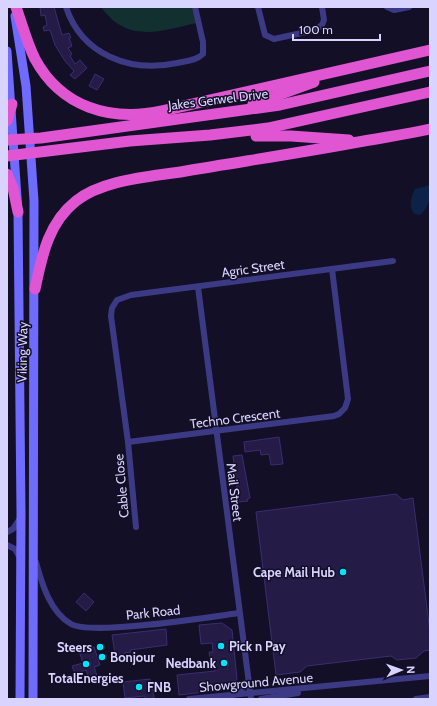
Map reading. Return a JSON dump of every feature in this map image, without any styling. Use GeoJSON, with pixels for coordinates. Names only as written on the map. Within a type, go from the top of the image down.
{"type":"FeatureCollection","features":[{"type":"Feature","properties":{"kind":"highway"},"geometry":{"type":"LineString","coordinates":[[14,7],[33,53],[50,81],[64,93],[81,104],[99,111],[115,114],[134,115],[157,112],[430,50]]}},
{"type":"Feature","properties":{"kind":"highway"},"geometry":{"type":"LineString","coordinates":[[234,111],[358,66]]}},
{"type":"Feature","properties":{"kind":"highway","name":"Jakes Gerwel Drive"},"geometry":{"type":"LineString","coordinates":[[11,140],[31,139],[280,105],[430,71]]}},
{"type":"Feature","properties":{"kind":"highway"},"geometry":{"type":"LineString","coordinates":[[11,156],[130,141],[210,135],[289,125],[430,92]]}},
{"type":"Feature","properties":{"kind":"highway"},"geometry":{"type":"LineString","coordinates":[[7,121],[12,104]]}},
{"type":"Feature","properties":{"kind":"highway"},"geometry":{"type":"LineString","coordinates":[[35,289],[44,247],[56,223],[76,201],[93,190],[138,179],[430,129]]}},
{"type":"Feature","properties":{"kind":"highway"},"geometry":{"type":"LineString","coordinates":[[210,135],[227,137],[291,136],[365,141]]}},
{"type":"Feature","properties":{"kind":"highway"},"geometry":{"type":"LineString","coordinates":[[7,174],[13,188],[18,212]]}},
{"type":"Feature","properties":{"kind":"main road","name":"Viking Way"},"geometry":{"type":"LineString","coordinates":[[14,7],[24,74],[31,139],[34,201],[33,699]]}},
{"type":"Feature","properties":{"kind":"main road","name":"Viking Way"},"geometry":{"type":"LineString","coordinates":[[7,51],[12,104],[11,156],[18,212],[21,513],[20,699]]}},
{"type":"Feature","properties":{"kind":"street"},"geometry":{"type":"LineString","coordinates":[[66,7],[82,36],[99,52],[121,62],[154,66],[196,59],[202,54],[203,42],[195,7]]}},
{"type":"Feature","properties":{"kind":"street"},"geometry":{"type":"LineString","coordinates":[[258,7],[265,34],[274,39],[319,28],[324,20],[322,7]]}},
{"type":"Feature","properties":{"kind":"street"},"geometry":{"type":"LineString","coordinates":[[387,7],[394,10],[409,7]]}},
{"type":"Feature","properties":{"kind":"street","name":"Agric Street"},"geometry":{"type":"LineString","coordinates":[[128,442],[111,316],[112,308],[117,300],[131,295],[393,261]]}},
{"type":"Feature","properties":{"kind":"street","name":"Techno Crescent"},"geometry":{"type":"LineString","coordinates":[[128,442],[334,416],[345,408],[348,399],[332,269]]}},
{"type":"Feature","properties":{"kind":"street","name":"Mail Street"},"geometry":{"type":"LineString","coordinates":[[198,287],[250,696]]}},
{"type":"Feature","properties":{"kind":"street","name":"Cable Close"},"geometry":{"type":"LineString","coordinates":[[128,442],[136,527]]}},
{"type":"Feature","properties":{"kind":"street"},"geometry":{"type":"LineString","coordinates":[[7,532],[17,526],[21,513]]}},
{"type":"Feature","properties":{"kind":"street"},"geometry":{"type":"LineString","coordinates":[[7,545],[16,550],[21,565]]}},
{"type":"Feature","properties":{"kind":"street","name":"Park Road"},"geometry":{"type":"LineString","coordinates":[[33,552],[40,580],[57,611],[70,624],[84,629],[100,629],[239,613]]}},
{"type":"Feature","properties":{"kind":"street","name":"Showground Avenue"},"geometry":{"type":"LineString","coordinates":[[189,699],[250,696],[430,676]]}},
{"type":"Feature","properties":{"kind":"street"},"geometry":{"type":"LineString","coordinates":[[231,696],[249,683]]}},
{"type":"Feature","properties":{"kind":"street","name":"Showground Avenue"},"geometry":{"type":"LineString","coordinates":[[262,699],[324,687]]}},
{"type":"Feature","properties":{"kind":"street"},"geometry":{"type":"LineString","coordinates":[[416,699],[430,697]]}},
{"type":"Feature","properties":{"kind":"green space"},"geometry":{"type":"Polygon","coordinates":[[[101,7],[192,7],[196,23],[156,31],[144,32],[132,30],[121,26],[101,7]]]}},
{"type":"Feature","properties":{"kind":"water"},"geometry":{"type":"Polygon","coordinates":[[[430,185],[428,205],[420,215],[414,214],[411,208],[411,198],[415,189],[430,185]]]}},
{"type":"Feature","properties":{"kind":"building"},"geometry":{"type":"Polygon","coordinates":[[[40,7],[54,7],[62,35],[69,33],[71,38],[69,38],[72,46],[68,48],[72,54],[70,56],[75,64],[80,60],[87,68],[75,79],[70,75],[74,71],[65,61],[55,45],[50,30],[44,31],[43,27],[47,25],[45,15],[41,16],[40,7]]]}},
{"type":"Feature","properties":{"kind":"building"},"geometry":{"type":"Polygon","coordinates":[[[95,74],[104,79],[97,90],[89,86],[95,74]]]}},
{"type":"Feature","properties":{"kind":"building"},"geometry":{"type":"Polygon","coordinates":[[[279,437],[283,464],[271,465],[269,454],[261,455],[260,450],[245,452],[244,442],[279,437]]]}},
{"type":"Feature","properties":{"kind":"building"},"geometry":{"type":"Polygon","coordinates":[[[242,455],[250,498],[247,499],[248,501],[238,502],[238,500],[234,501],[234,496],[238,495],[233,456],[242,455]]]}},
{"type":"Feature","properties":{"kind":"building","name":"Cape Mail Hub"},"geometry":{"type":"Polygon","coordinates":[[[396,494],[403,500],[413,498],[430,632],[430,650],[424,651],[416,658],[397,660],[391,656],[307,666],[300,672],[276,675],[256,512],[396,494]]]}},
{"type":"Feature","properties":{"kind":"building"},"geometry":{"type":"Polygon","coordinates":[[[84,593],[94,602],[86,611],[76,602],[84,593]]]}},
{"type":"Feature","properties":{"kind":"building"},"geometry":{"type":"Polygon","coordinates":[[[222,623],[232,630],[237,679],[230,689],[179,695],[177,675],[215,671],[214,658],[210,659],[209,652],[213,652],[212,643],[201,644],[199,625],[222,623]]]}},
{"type":"Feature","properties":{"kind":"building"},"geometry":{"type":"Polygon","coordinates":[[[166,629],[167,645],[130,650],[131,652],[124,653],[124,655],[115,654],[112,635],[166,629]]]}},
{"type":"Feature","properties":{"kind":"building"},"geometry":{"type":"Polygon","coordinates":[[[86,645],[87,649],[94,647],[100,665],[94,667],[97,676],[89,679],[86,670],[75,674],[72,666],[83,663],[78,648],[86,645]]]}},
{"type":"Feature","properties":{"kind":"building"},"geometry":{"type":"Polygon","coordinates":[[[150,679],[151,690],[153,689],[154,698],[145,699],[145,696],[125,698],[123,682],[150,679]]]}},
{"type":"Feature","properties":{"kind":"place","name":"Cape Mail Hub"},"geometry":{"type":"Point","coordinates":[343,572]}},
{"type":"Feature","properties":{"kind":"place","name":"Pick n Pay"},"geometry":{"type":"Point","coordinates":[221,646]}},
{"type":"Feature","properties":{"kind":"place","name":"Steers"},"geometry":{"type":"Point","coordinates":[100,647]}},
{"type":"Feature","properties":{"kind":"place","name":"Bonjour"},"geometry":{"type":"Point","coordinates":[102,657]}},
{"type":"Feature","properties":{"kind":"place","name":"Nedbank"},"geometry":{"type":"Point","coordinates":[224,663]}},
{"type":"Feature","properties":{"kind":"place","name":"TotalEnergies"},"geometry":{"type":"Point","coordinates":[86,664]}},
{"type":"Feature","properties":{"kind":"place","name":"FNB"},"geometry":{"type":"Point","coordinates":[139,687]}}]}
